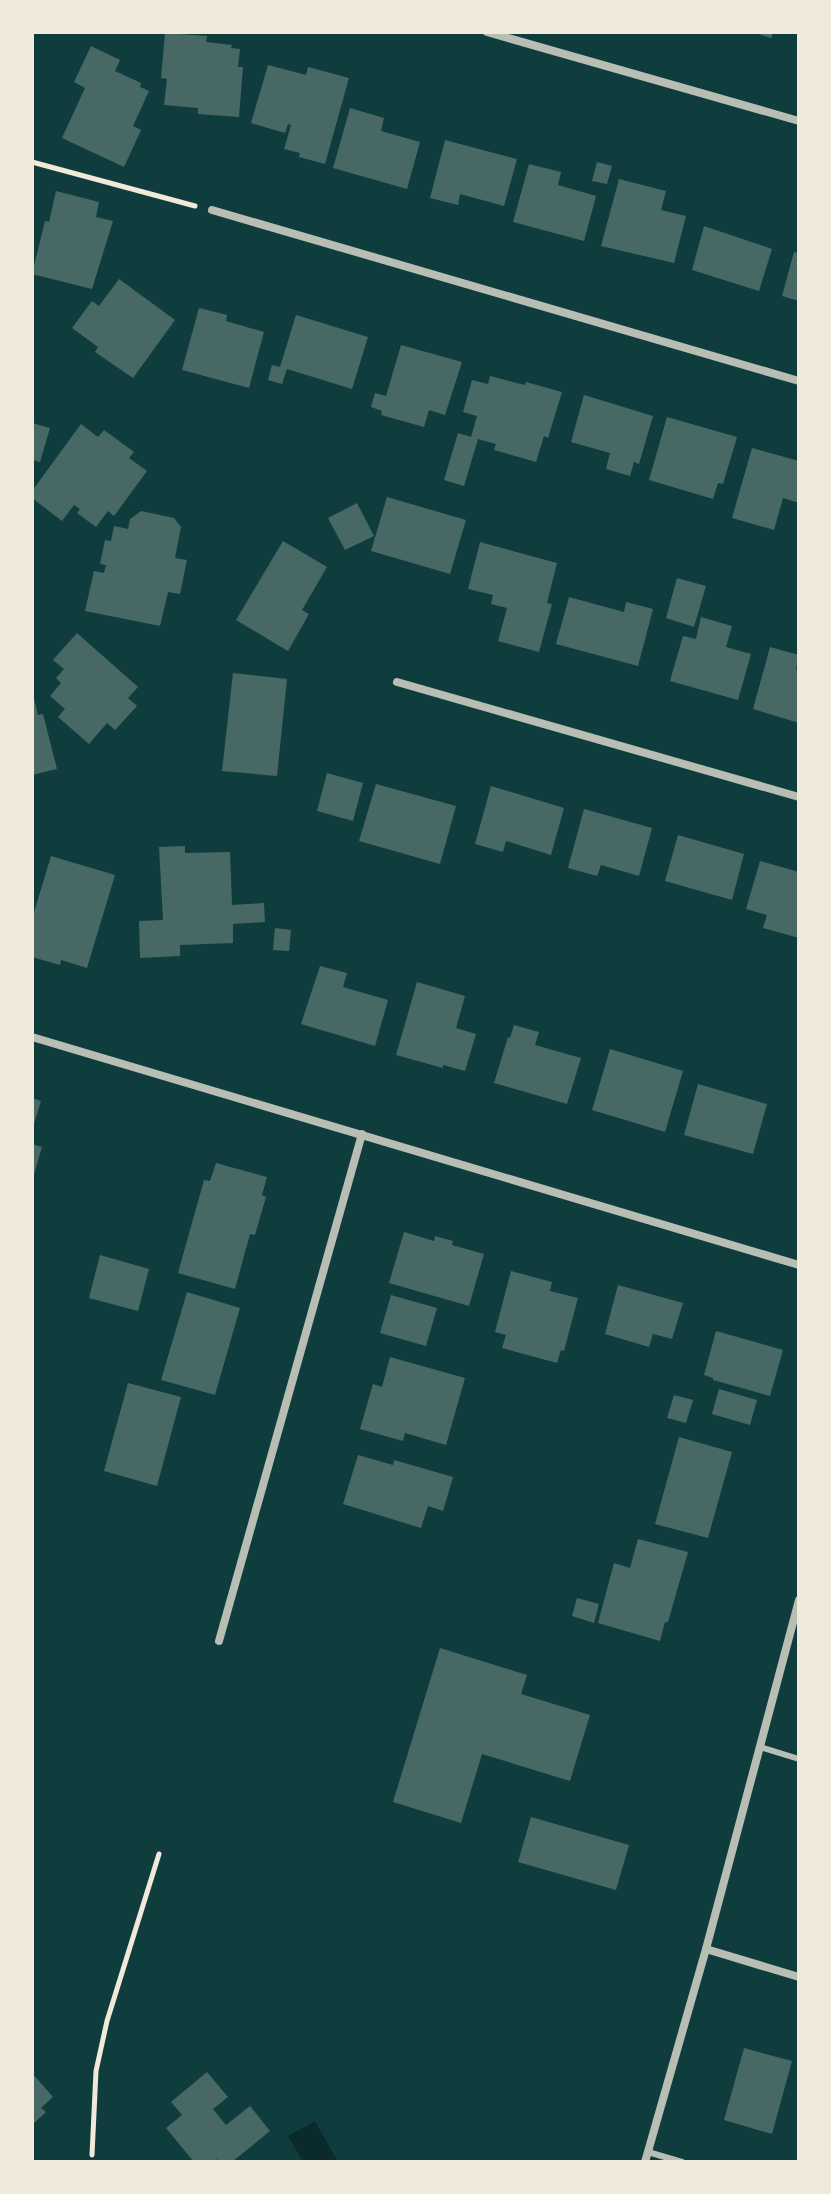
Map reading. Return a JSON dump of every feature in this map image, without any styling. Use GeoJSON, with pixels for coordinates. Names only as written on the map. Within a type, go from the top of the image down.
{"type":"FeatureCollection","features":[{"type":"Feature","properties":{"kind":"street"},"geometry":{"type":"LineString","coordinates":[[487,32],[520,36],[799,121]]}},
{"type":"Feature","properties":{"kind":"street"},"geometry":{"type":"LineString","coordinates":[[212,210],[799,381]]}},
{"type":"Feature","properties":{"kind":"street"},"geometry":{"type":"LineString","coordinates":[[397,682],[799,797]]}},
{"type":"Feature","properties":{"kind":"street"},"geometry":{"type":"LineString","coordinates":[[32,1037],[799,1265]]}},
{"type":"Feature","properties":{"kind":"street"},"geometry":{"type":"LineString","coordinates":[[219,1641],[362,1134]]}},
{"type":"Feature","properties":{"kind":"street"},"geometry":{"type":"LineString","coordinates":[[647,2157],[799,1600]]}},
{"type":"Feature","properties":{"kind":"street"},"geometry":{"type":"LineString","coordinates":[[706,1949],[799,1977]]}},
{"type":"Feature","properties":{"kind":"lane"},"geometry":{"type":"LineString","coordinates":[[760,1747],[799,1759]]}},
{"type":"Feature","properties":{"kind":"lane"},"geometry":{"type":"LineString","coordinates":[[647,2157],[682,2162]]}},
{"type":"Feature","properties":{"kind":"path"},"geometry":{"type":"LineString","coordinates":[[32,162],[212,210]]}},
{"type":"Feature","properties":{"kind":"path"},"geometry":{"type":"LineString","coordinates":[[92,2155],[96,2071],[107,2021],[159,1854]]}},
{"type":"Feature","properties":{"kind":"water"},"geometry":{"type":"Polygon","coordinates":[[[315,2121],[338,2162],[303,2162],[288,2136],[315,2121]]]}},
{"type":"Feature","properties":{"kind":"building"},"geometry":{"type":"Polygon","coordinates":[[[752,32],[773,32],[771,38],[752,32]]]}},
{"type":"Feature","properties":{"kind":"building"},"geometry":{"type":"Polygon","coordinates":[[[165,33],[207,36],[206,42],[240,49],[238,67],[243,67],[239,117],[198,114],[198,108],[164,105],[167,79],[161,78],[165,33]]]}},
{"type":"Feature","properties":{"kind":"building"},"geometry":{"type":"Polygon","coordinates":[[[91,46],[120,60],[115,71],[141,83],[140,87],[149,91],[133,126],[141,130],[124,167],[62,138],[85,88],[74,82],[91,46]]]}},
{"type":"Feature","properties":{"kind":"building"},"geometry":{"type":"Polygon","coordinates":[[[268,65],[306,75],[308,67],[349,78],[325,164],[284,149],[291,125],[288,124],[285,133],[251,123],[268,65]]]}},
{"type":"Feature","properties":{"kind":"building"},"geometry":{"type":"Polygon","coordinates":[[[350,108],[384,118],[381,131],[420,142],[407,189],[333,168],[350,108]]]}},
{"type":"Feature","properties":{"kind":"building"},"geometry":{"type":"Polygon","coordinates":[[[445,140],[517,159],[504,206],[460,194],[458,205],[430,198],[445,140]]]}},
{"type":"Feature","properties":{"kind":"building"},"geometry":{"type":"Polygon","coordinates":[[[597,162],[612,166],[607,184],[592,181],[597,162]]]}},
{"type":"Feature","properties":{"kind":"building"},"geometry":{"type":"Polygon","coordinates":[[[529,164],[561,172],[558,185],[596,196],[584,241],[513,222],[529,164]]]}},
{"type":"Feature","properties":{"kind":"building"},"geometry":{"type":"Polygon","coordinates":[[[619,179],[666,191],[661,210],[686,216],[674,263],[601,246],[619,179]]]}},
{"type":"Feature","properties":{"kind":"building"},"geometry":{"type":"Polygon","coordinates":[[[56,191],[99,202],[96,217],[113,221],[92,289],[32,274],[56,191]]]}},
{"type":"Feature","properties":{"kind":"building"},"geometry":{"type":"Polygon","coordinates":[[[704,226],[772,249],[759,291],[692,270],[704,226]]]}},
{"type":"Feature","properties":{"kind":"building"},"geometry":{"type":"Polygon","coordinates":[[[794,252],[799,253],[799,301],[782,296],[794,252]]]}},
{"type":"Feature","properties":{"kind":"building"},"geometry":{"type":"Polygon","coordinates":[[[119,279],[175,320],[133,378],[95,352],[98,347],[72,328],[92,301],[99,306],[119,279]]]}},
{"type":"Feature","properties":{"kind":"building"},"geometry":{"type":"Polygon","coordinates":[[[199,308],[227,315],[226,321],[264,332],[249,388],[182,370],[199,308]]]}},
{"type":"Feature","properties":{"kind":"building"},"geometry":{"type":"Polygon","coordinates":[[[296,315],[368,337],[352,389],[287,369],[282,384],[268,380],[272,365],[280,367],[296,315]]]}},
{"type":"Feature","properties":{"kind":"building"},"geometry":{"type":"Polygon","coordinates":[[[401,345],[462,362],[445,415],[429,410],[424,427],[381,415],[382,411],[371,407],[375,393],[386,396],[401,345]]]}},
{"type":"Feature","properties":{"kind":"building"},"geometry":{"type":"Polygon","coordinates":[[[490,376],[562,392],[548,438],[544,436],[536,462],[494,450],[496,444],[478,439],[464,486],[444,480],[458,433],[471,437],[477,416],[463,412],[472,380],[488,384],[490,376]]]}},
{"type":"Feature","properties":{"kind":"building"},"geometry":{"type":"Polygon","coordinates":[[[584,395],[653,416],[639,464],[634,462],[630,476],[606,469],[610,453],[571,442],[584,395]]]}},
{"type":"Feature","properties":{"kind":"building"},"geometry":{"type":"Polygon","coordinates":[[[667,417],[737,437],[723,484],[718,483],[713,499],[649,480],[667,417]]]}},
{"type":"Feature","properties":{"kind":"building"},"geometry":{"type":"Polygon","coordinates":[[[32,423],[50,428],[40,462],[32,460],[32,423]]]}},
{"type":"Feature","properties":{"kind":"building"},"geometry":{"type":"Polygon","coordinates":[[[81,424],[98,437],[104,430],[134,452],[129,458],[147,471],[114,516],[108,511],[96,527],[77,513],[80,509],[74,505],[62,521],[32,498],[32,491],[81,424]]]}},
{"type":"Feature","properties":{"kind":"building"},"geometry":{"type":"Polygon","coordinates":[[[752,448],[799,461],[799,503],[783,498],[774,530],[732,518],[752,448]]]}},
{"type":"Feature","properties":{"kind":"building"},"geometry":{"type":"Polygon","coordinates":[[[387,497],[466,520],[450,574],[371,551],[387,497]]]}},
{"type":"Feature","properties":{"kind":"building"},"geometry":{"type":"Polygon","coordinates":[[[357,503],[374,536],[345,550],[328,518],[357,503]]]}},
{"type":"Feature","properties":{"kind":"building"},"geometry":{"type":"Polygon","coordinates":[[[141,511],[174,518],[181,527],[175,558],[187,560],[180,594],[168,592],[160,626],[85,611],[94,571],[104,573],[106,565],[100,564],[105,540],[111,541],[114,526],[128,529],[130,519],[141,511]]]}},
{"type":"Feature","properties":{"kind":"building"},"geometry":{"type":"Polygon","coordinates":[[[283,541],[327,567],[302,610],[309,614],[288,651],[236,620],[283,541]]]}},
{"type":"Feature","properties":{"kind":"building"},"geometry":{"type":"Polygon","coordinates":[[[480,542],[557,563],[547,603],[552,604],[539,652],[498,641],[507,608],[491,604],[493,595],[468,589],[480,542]]]}},
{"type":"Feature","properties":{"kind":"building"},"geometry":{"type":"Polygon","coordinates":[[[677,578],[706,586],[694,627],[666,618],[677,578]]]}},
{"type":"Feature","properties":{"kind":"building"},"geometry":{"type":"Polygon","coordinates":[[[569,597],[624,612],[626,602],[653,609],[638,666],[556,644],[569,597]]]}},
{"type":"Feature","properties":{"kind":"building"},"geometry":{"type":"Polygon","coordinates":[[[701,617],[732,626],[726,647],[751,654],[738,700],[670,681],[683,636],[696,639],[701,617]]]}},
{"type":"Feature","properties":{"kind":"building"},"geometry":{"type":"Polygon","coordinates":[[[77,633],[138,687],[128,698],[137,706],[115,730],[107,723],[89,744],[58,717],[65,709],[50,696],[61,683],[56,678],[64,669],[53,660],[77,633]]]}},
{"type":"Feature","properties":{"kind":"building"},"geometry":{"type":"Polygon","coordinates":[[[770,647],[799,655],[796,670],[799,671],[799,723],[753,709],[770,647]]]}},
{"type":"Feature","properties":{"kind":"building"},"geometry":{"type":"Polygon","coordinates":[[[233,673],[287,679],[277,776],[222,771],[233,673]]]}},
{"type":"Feature","properties":{"kind":"building"},"geometry":{"type":"Polygon","coordinates":[[[33,694],[38,715],[43,714],[57,769],[32,775],[33,694]]]}},
{"type":"Feature","properties":{"kind":"building"},"geometry":{"type":"Polygon","coordinates":[[[327,773],[363,783],[353,821],[317,811],[327,773]]]}},
{"type":"Feature","properties":{"kind":"building"},"geometry":{"type":"Polygon","coordinates":[[[376,784],[456,806],[440,864],[359,841],[376,784]]]}},
{"type":"Feature","properties":{"kind":"building"},"geometry":{"type":"Polygon","coordinates":[[[491,786],[564,808],[551,855],[506,841],[503,852],[475,844],[491,786]]]}},
{"type":"Feature","properties":{"kind":"building"},"geometry":{"type":"Polygon","coordinates":[[[584,809],[652,828],[639,876],[601,865],[597,876],[568,868],[584,809]]]}},
{"type":"Feature","properties":{"kind":"building"},"geometry":{"type":"Polygon","coordinates":[[[678,835],[744,854],[732,900],[665,881],[678,835]]]}},
{"type":"Feature","properties":{"kind":"building"},"geometry":{"type":"Polygon","coordinates":[[[185,846],[185,853],[230,852],[232,905],[264,903],[265,922],[233,924],[233,943],[180,945],[180,956],[140,958],[139,921],[163,920],[159,847],[185,846]]]}},
{"type":"Feature","properties":{"kind":"building"},"geometry":{"type":"Polygon","coordinates":[[[51,856],[115,875],[87,968],[61,960],[60,965],[32,957],[32,919],[51,856]]]}},
{"type":"Feature","properties":{"kind":"building"},"geometry":{"type":"Polygon","coordinates":[[[760,861],[799,872],[799,938],[763,928],[767,915],[746,909],[760,861]]]}},
{"type":"Feature","properties":{"kind":"building"},"geometry":{"type":"Polygon","coordinates":[[[275,928],[291,930],[289,951],[273,950],[275,928]]]}},
{"type":"Feature","properties":{"kind":"building"},"geometry":{"type":"Polygon","coordinates":[[[320,966],[347,973],[343,987],[388,1000],[375,1046],[301,1024],[320,966]]]}},
{"type":"Feature","properties":{"kind":"building"},"geometry":{"type":"Polygon","coordinates":[[[417,982],[465,996],[456,1028],[476,1034],[465,1071],[396,1055],[417,982]]]}},
{"type":"Feature","properties":{"kind":"building"},"geometry":{"type":"Polygon","coordinates":[[[514,1025],[539,1032],[535,1045],[581,1058],[567,1104],[494,1083],[514,1025]]]}},
{"type":"Feature","properties":{"kind":"building"},"geometry":{"type":"Polygon","coordinates":[[[610,1049],[683,1071],[665,1132],[592,1110],[610,1049]]]}},
{"type":"Feature","properties":{"kind":"building"},"geometry":{"type":"Polygon","coordinates":[[[698,1084],[767,1104],[753,1154],[684,1135],[698,1084]]]}},
{"type":"Feature","properties":{"kind":"building"},"geometry":{"type":"Polygon","coordinates":[[[32,1098],[41,1101],[33,1127],[32,1127],[32,1098]]]}},
{"type":"Feature","properties":{"kind":"building"},"geometry":{"type":"Polygon","coordinates":[[[32,1144],[42,1147],[33,1178],[32,1178],[32,1144]]]}},
{"type":"Feature","properties":{"kind":"building"},"geometry":{"type":"Polygon","coordinates":[[[216,1163],[267,1177],[262,1195],[266,1197],[255,1235],[250,1234],[235,1289],[178,1273],[204,1180],[210,1181],[216,1163]]]}},
{"type":"Feature","properties":{"kind":"building"},"geometry":{"type":"Polygon","coordinates":[[[404,1232],[434,1241],[435,1236],[453,1241],[452,1245],[484,1254],[469,1306],[389,1283],[404,1232]]]}},
{"type":"Feature","properties":{"kind":"building"},"geometry":{"type":"Polygon","coordinates":[[[100,1255],[149,1269],[138,1311],[89,1298],[100,1255]]]}},
{"type":"Feature","properties":{"kind":"building"},"geometry":{"type":"Polygon","coordinates":[[[511,1271],[552,1282],[550,1291],[578,1298],[564,1351],[561,1350],[557,1363],[502,1348],[506,1335],[495,1332],[511,1271]]]}},
{"type":"Feature","properties":{"kind":"building"},"geometry":{"type":"Polygon","coordinates":[[[618,1285],[683,1303],[672,1339],[653,1334],[649,1347],[605,1334],[618,1285]]]}},
{"type":"Feature","properties":{"kind":"building"},"geometry":{"type":"Polygon","coordinates":[[[187,1292],[240,1308],[215,1395],[161,1380],[187,1292]]]}},
{"type":"Feature","properties":{"kind":"building"},"geometry":{"type":"Polygon","coordinates":[[[391,1295],[437,1308],[426,1346],[380,1333],[391,1295]]]}},
{"type":"Feature","properties":{"kind":"building"},"geometry":{"type":"Polygon","coordinates":[[[716,1331],[783,1350],[770,1396],[704,1375],[716,1331]]]}},
{"type":"Feature","properties":{"kind":"building"},"geometry":{"type":"Polygon","coordinates":[[[390,1357],[465,1378],[446,1445],[405,1433],[403,1441],[360,1429],[373,1384],[382,1387],[390,1357]]]}},
{"type":"Feature","properties":{"kind":"building"},"geometry":{"type":"Polygon","coordinates":[[[128,1383],[181,1397],[157,1486],[104,1471],[128,1383]]]}},
{"type":"Feature","properties":{"kind":"building"},"geometry":{"type":"Polygon","coordinates":[[[719,1389],[757,1400],[750,1425],[712,1414],[719,1389]]]}},
{"type":"Feature","properties":{"kind":"building"},"geometry":{"type":"Polygon","coordinates":[[[674,1395],[693,1400],[686,1423],[667,1418],[674,1395]]]}},
{"type":"Feature","properties":{"kind":"building"},"geometry":{"type":"Polygon","coordinates":[[[679,1437],[732,1452],[708,1538],[655,1524],[679,1437]]]}},
{"type":"Feature","properties":{"kind":"building"},"geometry":{"type":"Polygon","coordinates":[[[358,1455],[393,1465],[394,1460],[453,1477],[443,1511],[428,1506],[421,1528],[343,1504],[358,1455]]]}},
{"type":"Feature","properties":{"kind":"building"},"geometry":{"type":"Polygon","coordinates":[[[638,1539],[688,1552],[660,1641],[598,1623],[614,1563],[630,1568],[638,1539]]]}},
{"type":"Feature","properties":{"kind":"building"},"geometry":{"type":"Polygon","coordinates":[[[577,1598],[599,1604],[594,1623],[572,1616],[577,1598]]]}},
{"type":"Feature","properties":{"kind":"building"},"geometry":{"type":"Polygon","coordinates":[[[440,1648],[527,1675],[521,1694],[590,1715],[570,1781],[482,1754],[461,1823],[393,1802],[440,1648]]]}},
{"type":"Feature","properties":{"kind":"building"},"geometry":{"type":"Polygon","coordinates":[[[531,1817],[629,1845],[616,1890],[518,1862],[531,1817]]]}},
{"type":"Feature","properties":{"kind":"building"},"geometry":{"type":"Polygon","coordinates":[[[744,2048],[792,2061],[772,2134],[724,2120],[744,2048]]]}},
{"type":"Feature","properties":{"kind":"building"},"geometry":{"type":"Polygon","coordinates":[[[207,2072],[228,2097],[213,2109],[226,2125],[250,2106],[270,2131],[232,2162],[219,2162],[217,2159],[214,2162],[194,2162],[166,2128],[182,2115],[171,2102],[207,2072]]]}},
{"type":"Feature","properties":{"kind":"building"},"geometry":{"type":"Polygon","coordinates":[[[32,2073],[53,2097],[41,2108],[46,2112],[32,2125],[32,2073]]]}}]}
